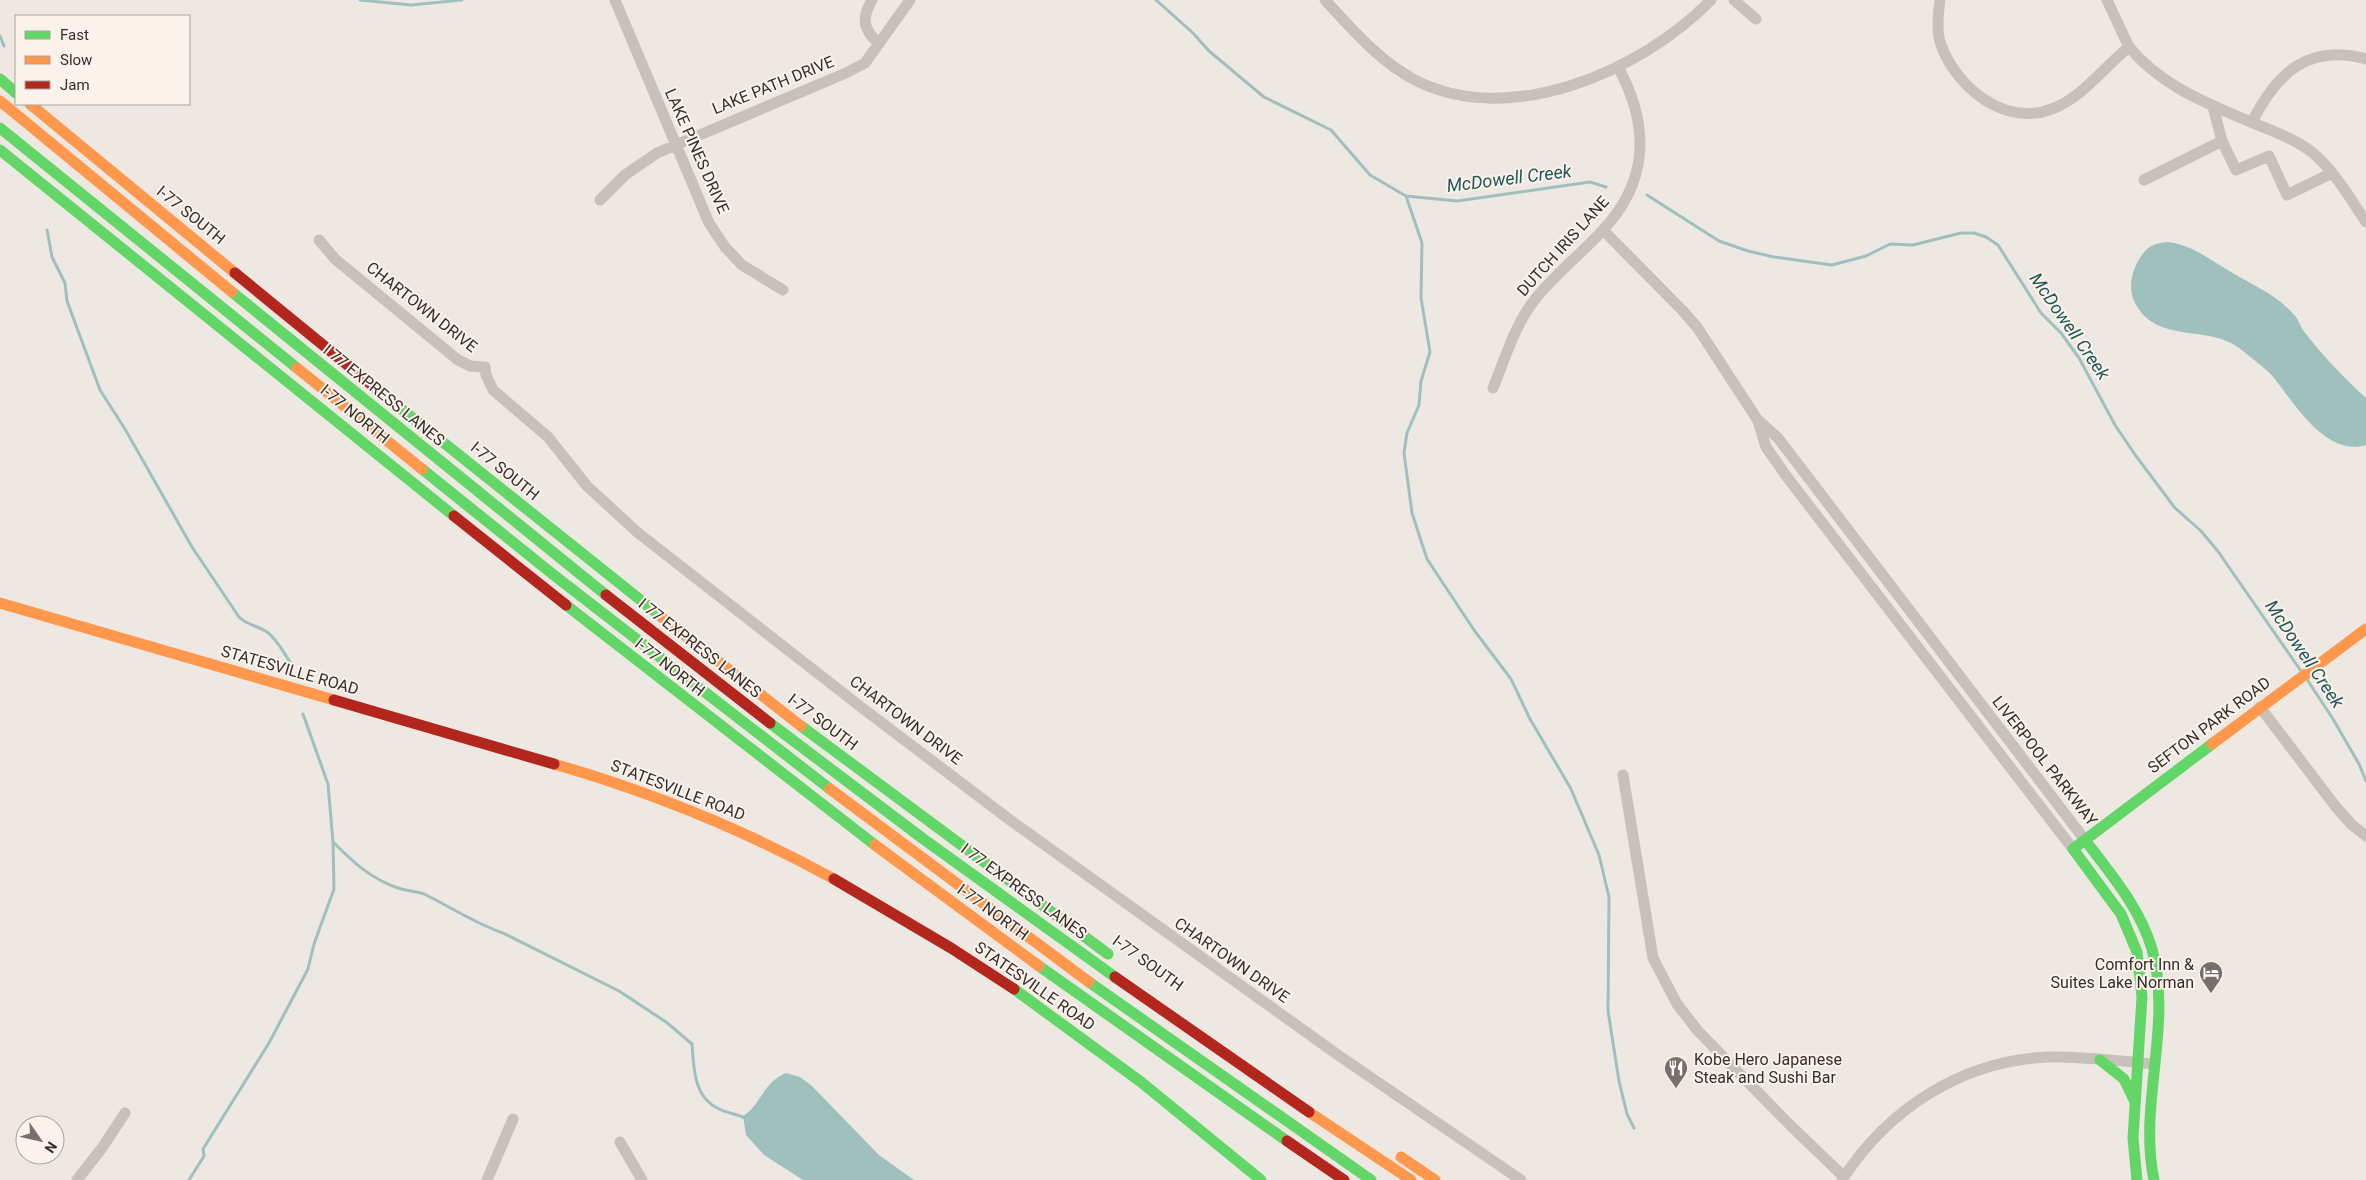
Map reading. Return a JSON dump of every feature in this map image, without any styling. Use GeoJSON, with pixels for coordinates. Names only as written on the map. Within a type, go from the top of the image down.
{"type":"FeatureCollection","features":[{"type":"Feature","properties":{"kind":"main road"},"geometry":{"type":"LineString","coordinates":[[0,79],[15,91]]}},
{"type":"Feature","properties":{"kind":"main road","name":"I 77 EXPRESS LANES"},"geometry":{"type":"LineString","coordinates":[[0,101],[639,622],[862,794],[1220,1051],[1411,1180]]}},
{"type":"Feature","properties":{"kind":"main road","name":"I-77 SOUTH"},"geometry":{"type":"LineString","coordinates":[[31,105],[470,464],[650,608],[798,724],[1121,964]]}},
{"type":"Feature","properties":{"kind":"main road","name":"I 77 EXPRESS LANES"},"geometry":{"type":"LineString","coordinates":[[0,128],[548,570],[728,712],[1034,942],[1371,1180]]}},
{"type":"Feature","properties":{"kind":"main road","name":"I-77 NORTH"},"geometry":{"type":"LineString","coordinates":[[0,150],[560,601],[818,801],[1070,988],[1344,1180]]}},
{"type":"Feature","properties":{"kind":"main road"},"geometry":{"type":"LineString","coordinates":[[355,392],[470,464]]}},
{"type":"Feature","properties":{"kind":"main road","name":"STATESVILLE ROAD"},"geometry":{"type":"LineString","coordinates":[[0,603],[603,778],[681,806],[748,834],[877,902],[1005,983],[1151,1089],[1261,1180]]}},
{"type":"Feature","properties":{"kind":"main road","name":"SEFTON PARK ROAD"},"geometry":{"type":"LineString","coordinates":[[2073,849],[2366,629]]}},
{"type":"Feature","properties":{"kind":"main road"},"geometry":{"type":"LineString","coordinates":[[728,712],[818,801]]}},
{"type":"Feature","properties":{"kind":"main road","name":"LIVERPOOL PARKWAY"},"geometry":{"type":"LineString","coordinates":[[2085,840],[2126,894],[2151,946],[2157,981],[2149,1142],[2154,1180]]}},
{"type":"Feature","properties":{"kind":"main road","name":"LIVERPOOL PARKWAY"},"geometry":{"type":"LineString","coordinates":[[2073,849],[2121,914],[2137,952],[2142,997],[2133,1138],[2137,1180]]}},
{"type":"Feature","properties":{"kind":"main road"},"geometry":{"type":"LineString","coordinates":[[2100,1060],[2124,1079],[2135,1101]]}},
{"type":"Feature","properties":{"kind":"main road"},"geometry":{"type":"LineString","coordinates":[[1391,1151],[1435,1180]]}},
{"type":"Feature","properties":{"kind":"street","name":"LAKE PINES DRIVE"},"geometry":{"type":"LineString","coordinates":[[614,0],[709,223],[725,247],[742,265],[783,290]]}},
{"type":"Feature","properties":{"kind":"street"},"geometry":{"type":"LineString","coordinates":[[872,0],[864,16],[865,25],[879,44]]}},
{"type":"Feature","properties":{"kind":"street","name":"LAKE PATH DRIVE"},"geometry":{"type":"LineString","coordinates":[[600,200],[625,175],[656,153],[675,143],[846,73],[865,63],[910,0]]}},
{"type":"Feature","properties":{"kind":"street"},"geometry":{"type":"LineString","coordinates":[[1325,0],[1378,54],[1406,74],[1428,85],[1471,97],[1500,98],[1552,90],[1590,79],[1618,67],[1672,34],[1711,0]]}},
{"type":"Feature","properties":{"kind":"street"},"geometry":{"type":"LineString","coordinates":[[1734,0],[1756,19]]}},
{"type":"Feature","properties":{"kind":"street"},"geometry":{"type":"LineString","coordinates":[[1940,0],[1938,29],[1941,45],[1950,64],[1981,98],[2004,110],[2016,113],[2042,112],[2054,108],[2083,88],[2129,48]]}},
{"type":"Feature","properties":{"kind":"street"},"geometry":{"type":"LineString","coordinates":[[2108,0],[2129,48],[2140,61],[2161,78],[2213,107],[2252,122],[2312,152],[2332,173],[2366,222]]}},
{"type":"Feature","properties":{"kind":"street"},"geometry":{"type":"LineString","coordinates":[[2252,122],[2271,88],[2288,72],[2304,62],[2316,58],[2344,54],[2366,60]]}},
{"type":"Feature","properties":{"kind":"street","name":"DUTCH IRIS LANE"},"geometry":{"type":"LineString","coordinates":[[1493,388],[1517,329],[1533,303],[1549,282],[1603,230],[1621,207],[1630,190],[1637,171],[1640,154],[1640,128],[1636,104],[1618,67]]}},
{"type":"Feature","properties":{"kind":"street"},"geometry":{"type":"LineString","coordinates":[[2213,107],[2222,141],[2236,170],[2269,156],[2286,195],[2332,173]]}},
{"type":"Feature","properties":{"kind":"street"},"geometry":{"type":"LineString","coordinates":[[2144,180],[2222,141]]}},
{"type":"Feature","properties":{"kind":"street","name":"LIVERPOOL PARKWAY"},"geometry":{"type":"LineString","coordinates":[[1603,230],[1697,327],[1757,419],[1778,438],[2085,840]]}},
{"type":"Feature","properties":{"kind":"street","name":"CHARTOWN DRIVE"},"geometry":{"type":"LineString","coordinates":[[319,240],[335,259],[458,360],[470,366],[485,367],[486,375],[493,390],[548,437],[597,496],[637,532],[860,707],[1010,820],[1338,1055],[1521,1180]]}},
{"type":"Feature","properties":{"kind":"street","name":"LIVERPOOL PARKWAY"},"geometry":{"type":"LineString","coordinates":[[1757,419],[1766,447],[1787,477],[2073,849]]}},
{"type":"Feature","properties":{"kind":"street"},"geometry":{"type":"LineString","coordinates":[[2260,708],[2336,807],[2352,825],[2366,836]]}},
{"type":"Feature","properties":{"kind":"street"},"geometry":{"type":"LineString","coordinates":[[1623,775],[1653,958],[1677,1004],[1698,1031],[1843,1178],[1867,1145],[1896,1117],[1916,1102],[1953,1080],[1993,1066],[2028,1059],[2064,1057],[2154,1064]]}},
{"type":"Feature","properties":{"kind":"street"},"geometry":{"type":"LineString","coordinates":[[77,1180],[102,1148],[125,1113]]}},
{"type":"Feature","properties":{"kind":"street"},"geometry":{"type":"LineString","coordinates":[[487,1180],[513,1119]]}},
{"type":"Feature","properties":{"kind":"street"},"geometry":{"type":"LineString","coordinates":[[620,1142],[642,1180]]}},
{"type":"Feature","properties":{"kind":"water"},"geometry":{"type":"Polygon","coordinates":[[[2168,242],[2198,252],[2263,290],[2289,309],[2325,357],[2366,398],[2366,445],[2351,447],[2325,436],[2302,414],[2271,374],[2230,342],[2216,337],[2170,329],[2156,324],[2144,315],[2132,296],[2131,284],[2133,273],[2137,263],[2149,248],[2155,244],[2168,242]]]}},
{"type":"Feature","properties":{"kind":"water"},"geometry":{"type":"Polygon","coordinates":[[[786,1073],[800,1077],[812,1086],[879,1155],[914,1180],[803,1180],[764,1155],[746,1135],[743,1116],[754,1107],[766,1089],[778,1077],[786,1073]]]}},
{"type":"Feature","properties":{"kind":"waterway","name":"McDowell Creek"},"geometry":{"type":"LineString","coordinates":[[360,0],[411,5],[462,0]]}},
{"type":"Feature","properties":{"kind":"waterway","name":"McDowell Creek"},"geometry":{"type":"LineString","coordinates":[[1156,0],[1193,33],[1209,51],[1264,97],[1331,130],[1370,175],[1406,196],[1457,201],[1590,182],[1606,187]]}},
{"type":"Feature","properties":{"kind":"waterway"},"geometry":{"type":"LineString","coordinates":[[0,36],[4,46]]}},
{"type":"Feature","properties":{"kind":"waterway","name":"McDowell Creek"},"geometry":{"type":"LineString","coordinates":[[1647,195],[1719,241],[1748,251],[1774,257],[1832,265],[1866,256],[1890,244],[1913,245],[1961,233],[1974,233],[1986,237],[1998,245],[2041,313],[2061,333],[2079,358],[2115,425],[2136,456],[2175,508],[2201,531],[2217,550],[2301,671]]}},
{"type":"Feature","properties":{"kind":"waterway"},"geometry":{"type":"LineString","coordinates":[[1406,196],[1422,243],[1421,298],[1430,352],[1421,381],[1419,405],[1407,433],[1404,453],[1412,513],[1427,559],[1474,630],[1511,679],[1530,719],[1571,789],[1599,855],[1609,897],[1608,1011],[1619,1081],[1627,1114],[1634,1128]]}},
{"type":"Feature","properties":{"kind":"waterway"},"geometry":{"type":"LineString","coordinates":[[47,230],[52,257],[65,283],[67,301],[100,390],[125,429],[192,547],[239,617],[271,635],[290,662]]}},
{"type":"Feature","properties":{"kind":"waterway","name":"McDowell Creek"},"geometry":{"type":"LineString","coordinates":[[2306,678],[2333,719],[2359,764],[2366,781]]}},
{"type":"Feature","properties":{"kind":"waterway"},"geometry":{"type":"LineString","coordinates":[[189,1180],[204,1156],[203,1149],[269,1043],[308,969],[314,944],[334,889],[333,842],[328,784],[303,714]]}},
{"type":"Feature","properties":{"kind":"waterway"},"geometry":{"type":"LineString","coordinates":[[333,842],[355,863],[379,880],[398,888],[424,894],[473,920],[503,933],[619,991],[666,1022],[692,1044],[696,1081],[704,1097],[710,1104],[719,1109],[745,1118]]}},
{"type":"Feature","properties":{"kind":"traffic: fast"},"geometry":{"type":"LineString","coordinates":[[0,79],[15,92]]}},
{"type":"Feature","properties":{"kind":"traffic: fast"},"geometry":{"type":"LineString","coordinates":[[0,128],[297,368]]}},
{"type":"Feature","properties":{"kind":"traffic: fast"},"geometry":{"type":"LineString","coordinates":[[0,150],[454,516]]}},
{"type":"Feature","properties":{"kind":"traffic: fast"},"geometry":{"type":"LineString","coordinates":[[232,292],[606,595]]}},
{"type":"Feature","properties":{"kind":"traffic: fast"},"geometry":{"type":"LineString","coordinates":[[394,403],[663,618]]}},
{"type":"Feature","properties":{"kind":"traffic: fast"},"geometry":{"type":"LineString","coordinates":[[422,469],[555,576],[830,789]]}},
{"type":"Feature","properties":{"kind":"traffic: fast"},"geometry":{"type":"LineString","coordinates":[[566,605],[875,845]]}},
{"type":"Feature","properties":{"kind":"traffic: fast"},"geometry":{"type":"LineString","coordinates":[[770,723],[922,838],[1115,977]]}},
{"type":"Feature","properties":{"kind":"traffic: fast"},"geometry":{"type":"LineString","coordinates":[[801,726],[1108,954]]}},
{"type":"Feature","properties":{"kind":"traffic: fast"},"geometry":{"type":"LineString","coordinates":[[2137,1180],[2133,1138],[2142,997],[2137,952],[2121,914],[2073,849],[2212,744]]}},
{"type":"Feature","properties":{"kind":"traffic: fast"},"geometry":{"type":"LineString","coordinates":[[2085,840],[2132,905],[2147,934],[2152,949],[2159,1006],[2150,1123],[2150,1151],[2154,1180]]}},
{"type":"Feature","properties":{"kind":"traffic: fast"},"geometry":{"type":"LineString","coordinates":[[1039,966],[1287,1141]]}},
{"type":"Feature","properties":{"kind":"traffic: fast"},"geometry":{"type":"LineString","coordinates":[[1089,982],[1371,1180]]}},
{"type":"Feature","properties":{"kind":"traffic: fast"},"geometry":{"type":"LineString","coordinates":[[1014,989],[1141,1082],[1261,1180]]}},
{"type":"Feature","properties":{"kind":"traffic: fast"},"geometry":{"type":"LineString","coordinates":[[2100,1060],[2124,1079],[2134,1100]]}},
{"type":"Feature","properties":{"kind":"traffic: slow"},"geometry":{"type":"LineString","coordinates":[[0,101],[232,292]]}},
{"type":"Feature","properties":{"kind":"traffic: slow"},"geometry":{"type":"LineString","coordinates":[[31,105],[235,273]]}},
{"type":"Feature","properties":{"kind":"traffic: slow"},"geometry":{"type":"LineString","coordinates":[[297,368],[422,469]]}},
{"type":"Feature","properties":{"kind":"traffic: slow"},"geometry":{"type":"LineString","coordinates":[[0,603],[334,700]]}},
{"type":"Feature","properties":{"kind":"traffic: slow"},"geometry":{"type":"LineString","coordinates":[[663,618],[801,726]]}},
{"type":"Feature","properties":{"kind":"traffic: slow"},"geometry":{"type":"LineString","coordinates":[[2212,744],[2366,629]]}},
{"type":"Feature","properties":{"kind":"traffic: slow"},"geometry":{"type":"LineString","coordinates":[[554,764],[626,787],[732,828],[834,879]]}},
{"type":"Feature","properties":{"kind":"traffic: slow"},"geometry":{"type":"LineString","coordinates":[[830,789],[1089,982]]}},
{"type":"Feature","properties":{"kind":"traffic: slow"},"geometry":{"type":"LineString","coordinates":[[875,845],[1039,966]]}},
{"type":"Feature","properties":{"kind":"traffic: slow"},"geometry":{"type":"LineString","coordinates":[[1309,1112],[1411,1180]]}},
{"type":"Feature","properties":{"kind":"traffic: slow"},"geometry":{"type":"LineString","coordinates":[[1401,1157],[1435,1180]]}},
{"type":"Feature","properties":{"kind":"traffic: jam"},"geometry":{"type":"LineString","coordinates":[[235,273],[394,403]]}},
{"type":"Feature","properties":{"kind":"traffic: jam"},"geometry":{"type":"LineString","coordinates":[[454,516],[566,605]]}},
{"type":"Feature","properties":{"kind":"traffic: jam"},"geometry":{"type":"LineString","coordinates":[[606,595],[770,723]]}},
{"type":"Feature","properties":{"kind":"traffic: jam"},"geometry":{"type":"LineString","coordinates":[[334,700],[554,764]]}},
{"type":"Feature","properties":{"kind":"traffic: jam"},"geometry":{"type":"LineString","coordinates":[[834,879],[951,948],[1014,989]]}},
{"type":"Feature","properties":{"kind":"traffic: jam"},"geometry":{"type":"LineString","coordinates":[[1115,977],[1309,1112]]}},
{"type":"Feature","properties":{"kind":"traffic: jam"},"geometry":{"type":"LineString","coordinates":[[1287,1141],[1344,1180]]}},
{"type":"Feature","properties":{"kind":"place","name":"Comfort Inn & Suites Lake Norman"},"geometry":{"type":"Point","coordinates":[2211,994]}},
{"type":"Feature","properties":{"kind":"place","name":"Kobe Hero Japanese Steak and Sushi Bar"},"geometry":{"type":"Point","coordinates":[1676,1089]}}]}
